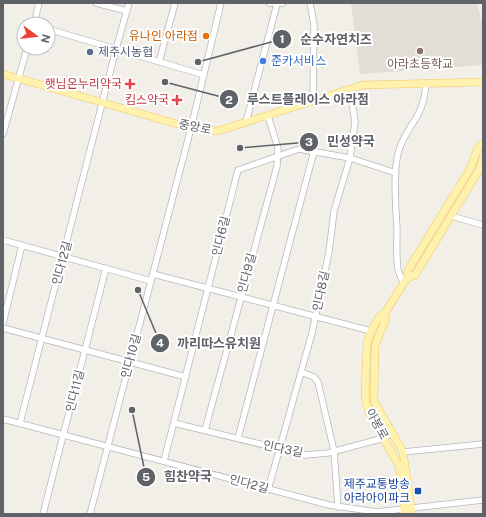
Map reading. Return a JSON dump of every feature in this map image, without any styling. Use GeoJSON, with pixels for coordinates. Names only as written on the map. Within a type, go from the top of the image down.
{"type":"FeatureCollection","features":[{"type":"Feature","properties":{"kind":"main road","name":"중앙로"},"geometry":{"type":"LineString","coordinates":[[3,74],[191,128],[218,131],[363,85],[483,82]]}},
{"type":"Feature","properties":{"kind":"main road","name":"아봉로"},"geometry":{"type":"LineString","coordinates":[[408,511],[399,466],[366,403],[367,344],[371,331],[379,317],[385,313],[405,281],[408,270],[470,169],[478,148],[483,143]]}},
{"type":"Feature","properties":{"kind":"main road","name":"아봉로"},"geometry":{"type":"LineString","coordinates":[[405,281],[415,275],[478,172],[483,160]]}},
{"type":"Feature","properties":{"kind":"main road","name":"아봉로"},"geometry":{"type":"LineString","coordinates":[[385,313],[385,320],[376,345],[373,393],[377,410],[403,452],[408,511]]}},
{"type":"Feature","properties":{"kind":"street"},"geometry":{"type":"LineString","coordinates":[[36,16],[39,3]]}},
{"type":"Feature","properties":{"kind":"street"},"geometry":{"type":"LineString","coordinates":[[96,3],[127,11]]}},
{"type":"Feature","properties":{"kind":"street","name":"인다12길"},"geometry":{"type":"LineString","coordinates":[[20,423],[64,256],[102,102],[129,3]]}},
{"type":"Feature","properties":{"kind":"street"},"geometry":{"type":"LineString","coordinates":[[159,62],[174,3]]}},
{"type":"Feature","properties":{"kind":"street","name":"인다10길"},"geometry":{"type":"LineString","coordinates":[[90,514],[191,128],[220,3]]}},
{"type":"Feature","properties":{"kind":"street"},"geometry":{"type":"LineString","coordinates":[[246,122],[280,3],[269,3]]}},
{"type":"Feature","properties":{"kind":"street"},"geometry":{"type":"LineString","coordinates":[[310,3],[314,25],[312,101]]}},
{"type":"Feature","properties":{"kind":"street"},"geometry":{"type":"LineString","coordinates":[[56,31],[204,75]]}},
{"type":"Feature","properties":{"kind":"street"},"geometry":{"type":"LineString","coordinates":[[3,134],[25,56]]}},
{"type":"Feature","properties":{"kind":"street"},"geometry":{"type":"LineString","coordinates":[[405,281],[398,270],[396,173],[400,147],[421,111],[425,97],[426,84]]}},
{"type":"Feature","properties":{"kind":"street","name":"인다8길"},"geometry":{"type":"LineString","coordinates":[[268,490],[315,318],[329,252],[334,211],[350,158],[355,122],[350,89]]}},
{"type":"Feature","properties":{"kind":"street","name":"인다9길"},"geometry":{"type":"LineString","coordinates":[[205,430],[277,166],[278,148],[268,116]]}},
{"type":"Feature","properties":{"kind":"street","name":"인다6길"},"geometry":{"type":"LineString","coordinates":[[164,461],[238,170],[299,149],[350,158],[396,173]]}},
{"type":"Feature","properties":{"kind":"street"},"geometry":{"type":"LineString","coordinates":[[238,438],[314,151]]}},
{"type":"Feature","properties":{"kind":"street"},"geometry":{"type":"LineString","coordinates":[[451,216],[483,225]]}},
{"type":"Feature","properties":{"kind":"street"},"geometry":{"type":"LineString","coordinates":[[3,240],[151,281]]}},
{"type":"Feature","properties":{"kind":"street"},"geometry":{"type":"LineString","coordinates":[[3,323],[22,245]]}},
{"type":"Feature","properties":{"kind":"street","name":"인다11길"},"geometry":{"type":"LineString","coordinates":[[43,514],[106,268]]}},
{"type":"Feature","properties":{"kind":"street"},"geometry":{"type":"LineString","coordinates":[[153,274],[315,318],[371,331]]}},
{"type":"Feature","properties":{"kind":"street"},"geometry":{"type":"LineString","coordinates":[[3,328],[186,377]]}},
{"type":"Feature","properties":{"kind":"street"},"geometry":{"type":"LineString","coordinates":[[301,372],[314,376],[318,382],[334,451],[338,507]]}},
{"type":"Feature","properties":{"kind":"street","name":"인다2길"},"geometry":{"type":"LineString","coordinates":[[3,419],[64,434],[268,490],[338,507],[377,512],[408,511],[483,500]]}},
{"type":"Feature","properties":{"kind":"street","name":"인다3길"},"geometry":{"type":"LineString","coordinates":[[174,423],[305,455],[334,451],[384,438],[392,433]]}},
{"type":"Feature","properties":{"kind":"street"},"geometry":{"type":"LineString","coordinates":[[403,452],[483,444]]}},
{"type":"Feature","properties":{"kind":"shaded area","name":"아라초등학교"},"geometry":{"type":"Polygon","coordinates":[[[351,3],[477,3],[483,28],[482,65],[360,74],[351,3]]]}},
{"type":"Feature","properties":{"kind":"place","name":"유나인 아라점"},"geometry":{"type":"Point","coordinates":[206,36]}},
{"type":"Feature","properties":{"kind":"place","name":"아라초등학교"},"geometry":{"type":"Point","coordinates":[420,51]}},
{"type":"Feature","properties":{"kind":"place","name":"제주시농협"},"geometry":{"type":"Point","coordinates":[90,52]}},
{"type":"Feature","properties":{"kind":"place","name":"준카서비스"},"geometry":{"type":"Point","coordinates":[263,61]}},
{"type":"Feature","properties":{"kind":"place","name":"순수자연치즈"},"geometry":{"type":"Point","coordinates":[198,62]}},
{"type":"Feature","properties":{"kind":"place","name":"루스트플레이스 아라점"},"geometry":{"type":"Point","coordinates":[165,82]}},
{"type":"Feature","properties":{"kind":"place","name":"햇님온누리약국"},"geometry":{"type":"Point","coordinates":[130,84]}},
{"type":"Feature","properties":{"kind":"place","name":"킴스약국"},"geometry":{"type":"Point","coordinates":[177,100]}},
{"type":"Feature","properties":{"kind":"place","name":"민성약국"},"geometry":{"type":"Point","coordinates":[240,148]}},
{"type":"Feature","properties":{"kind":"place","name":"까리따스유치원"},"geometry":{"type":"Point","coordinates":[138,290]}},
{"type":"Feature","properties":{"kind":"place","name":"힘찬약국"},"geometry":{"type":"Point","coordinates":[132,410]}},
{"type":"Feature","properties":{"kind":"place","name":"제주교통방송 아라아이파크"},"geometry":{"type":"Point","coordinates":[418,491]}}]}
